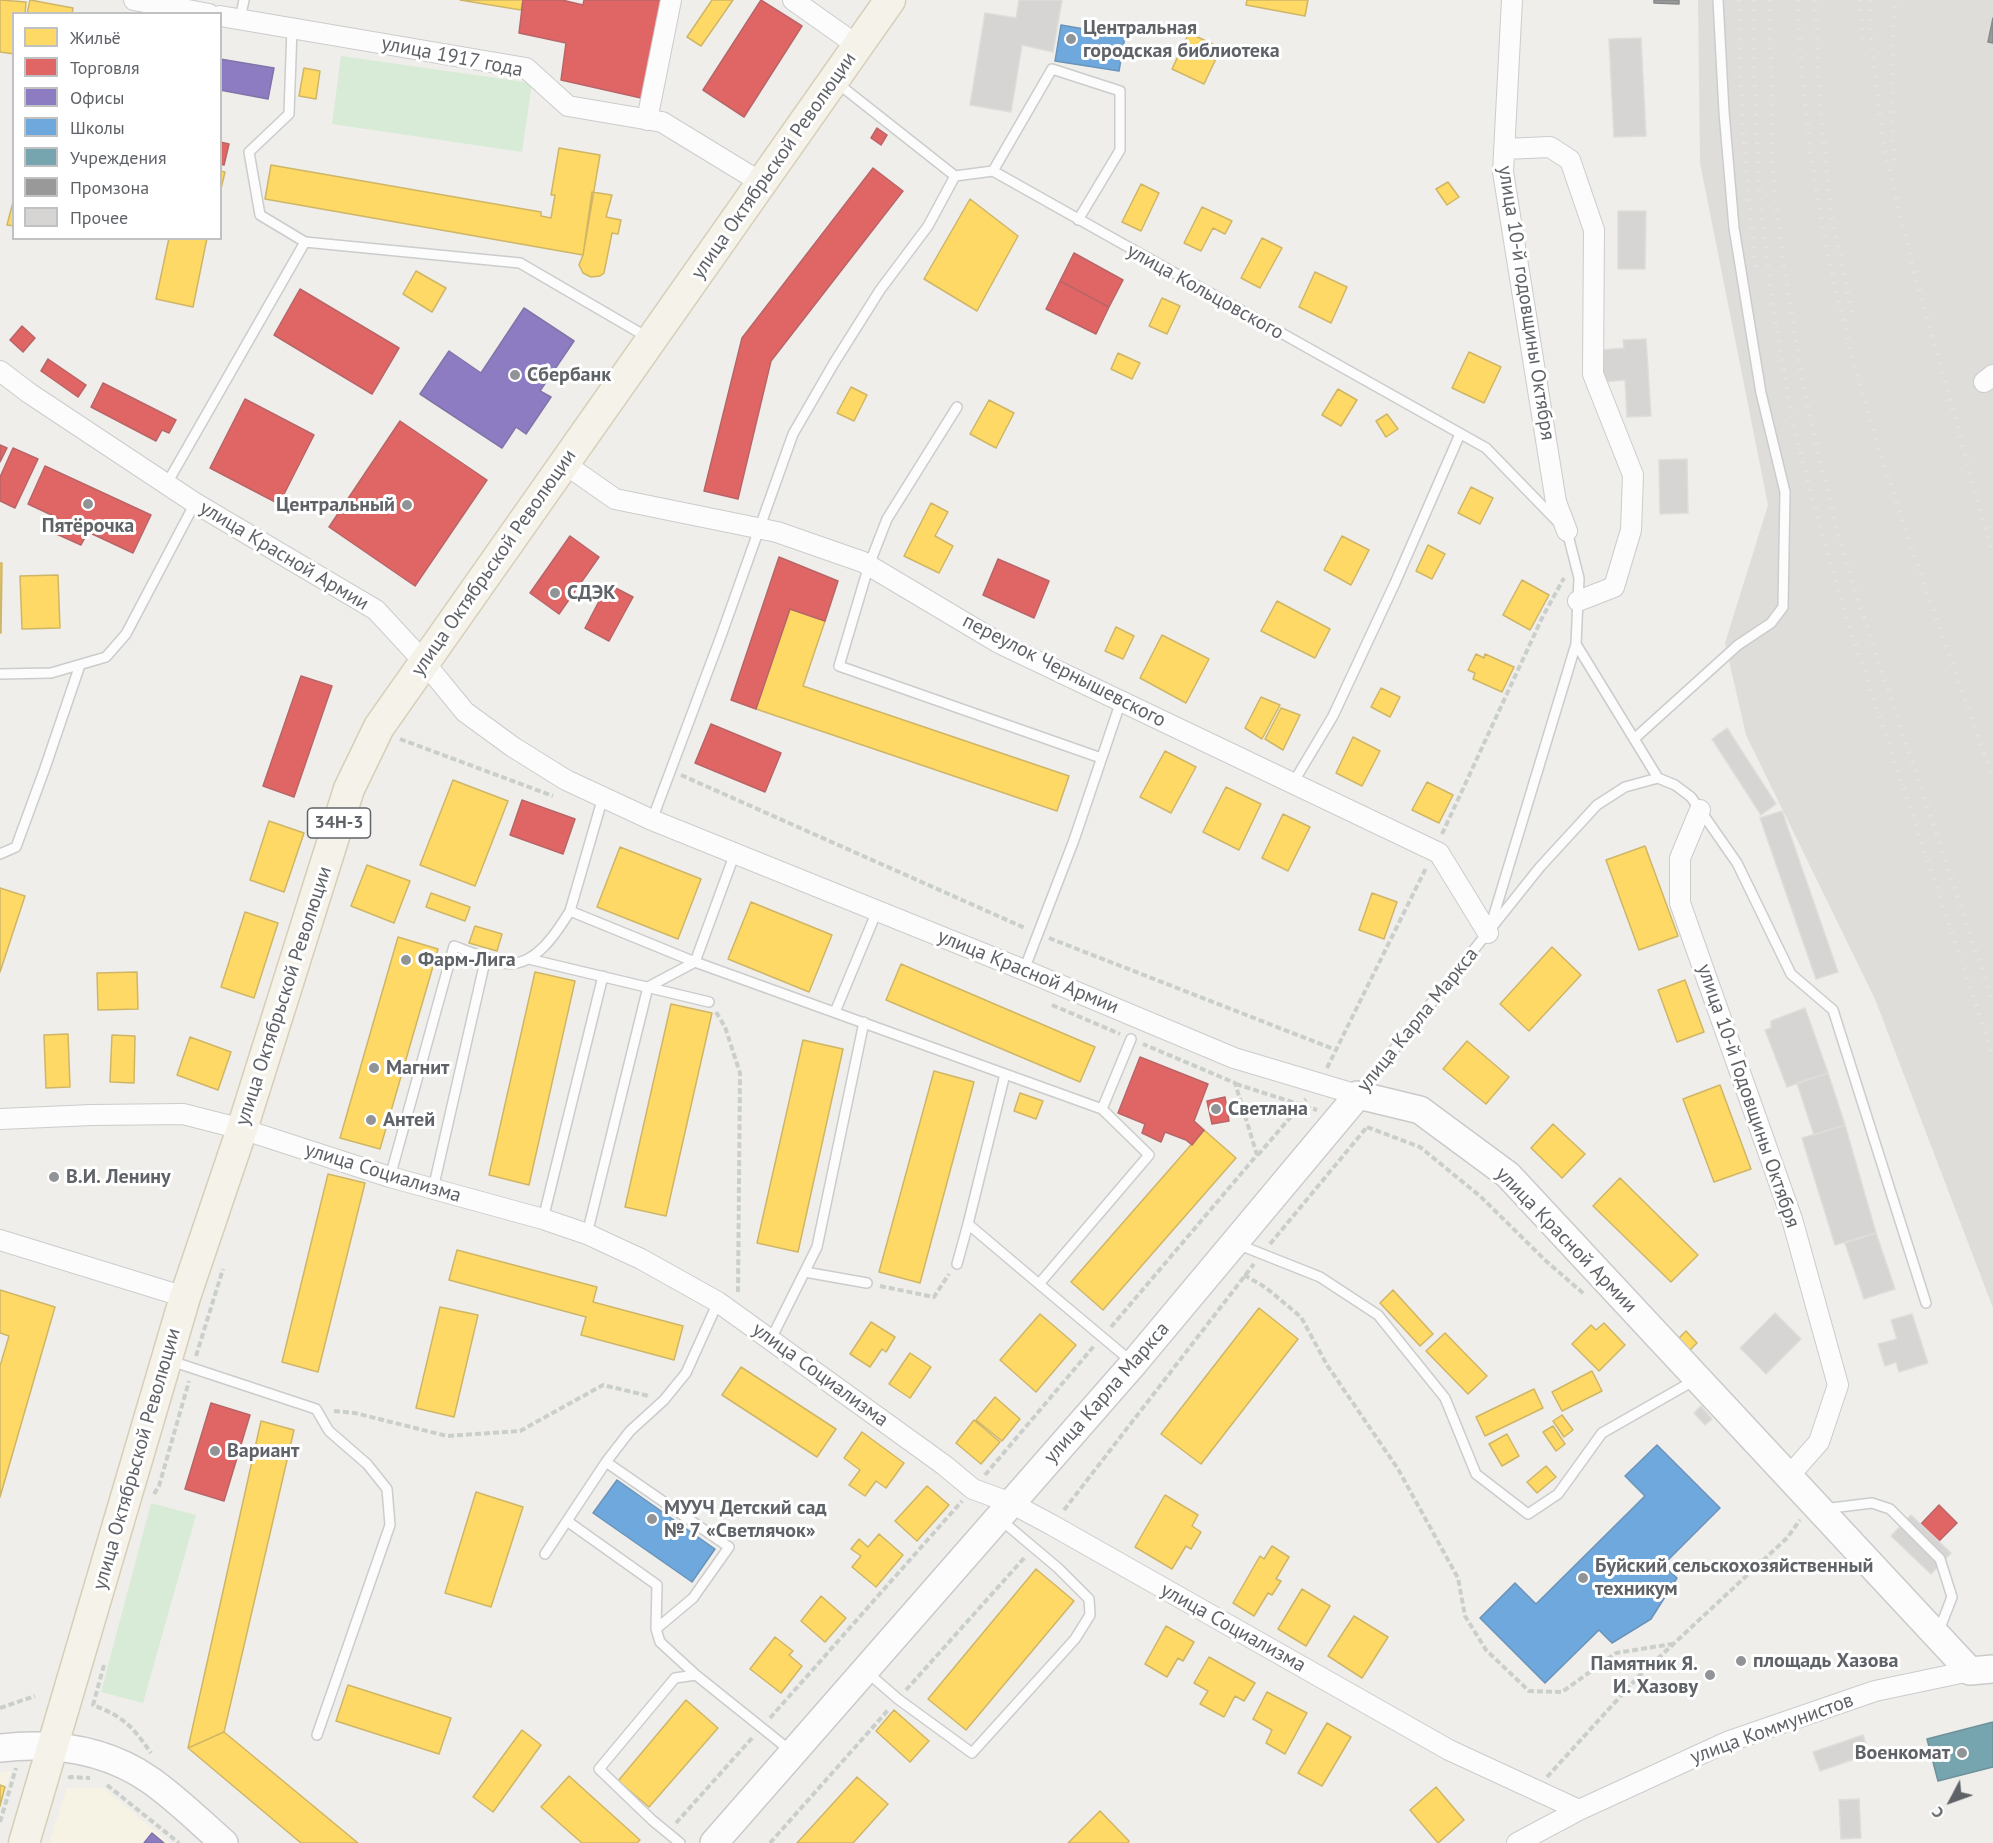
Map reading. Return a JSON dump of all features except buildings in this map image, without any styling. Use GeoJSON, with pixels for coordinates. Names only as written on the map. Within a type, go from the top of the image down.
{"type":"FeatureCollection","features":[{"type":"Feature","properties":{"kind":"main road","name":"улица Октябрьской Революции"},"geometry":{"type":"LineString","coordinates":[[24,1843],[51,1746],[92,1615],[179,1363],[185,1297],[242,1129],[349,789],[379,727],[890,0]]}},
{"type":"Feature","properties":{"kind":"main road","name":"улица Карла Маркса"},"geometry":{"type":"LineString","coordinates":[[714,1843],[1134,1363],[1358,1095]]}},
{"type":"Feature","properties":{"kind":"main road","name":"улица Красной Армии"},"geometry":{"type":"LineString","coordinates":[[1358,1095],[1420,1110],[1508,1175],[1937,1635],[1982,1670]]}},
{"type":"Feature","properties":{"kind":"main road"},"geometry":{"type":"LineString","coordinates":[[8,1757],[51,1746],[77,1749],[115,1760],[150,1780],[224,1843]]}},
{"type":"Feature","properties":{"kind":"street"},"geometry":{"type":"LineString","coordinates":[[134,0],[198,12]]}},
{"type":"Feature","properties":{"kind":"street"},"geometry":{"type":"LineString","coordinates":[[647,120],[671,0]]}},
{"type":"Feature","properties":{"kind":"street"},"geometry":{"type":"LineString","coordinates":[[793,0],[858,46]]}},
{"type":"Feature","properties":{"kind":"street","name":"улица 10-й годовщины Октября"},"geometry":{"type":"LineString","coordinates":[[1512,0],[1503,172],[1556,502],[1567,531]]}},
{"type":"Feature","properties":{"kind":"street","name":"улица 1917 года"},"geometry":{"type":"LineString","coordinates":[[222,15],[242,10],[292,28],[526,68],[568,106],[662,122],[762,183]]}},
{"type":"Feature","properties":{"kind":"street"},"geometry":{"type":"LineString","coordinates":[[1504,149],[1550,147],[1570,160],[1594,230],[1593,374],[1633,475],[1631,530],[1614,587],[1578,601]]}},
{"type":"Feature","properties":{"kind":"street","name":"улица Красной Армии"},"geometry":{"type":"LineString","coordinates":[[0,371],[166,485],[376,610],[424,662],[465,712],[513,747],[566,780],[652,820],[1024,970],[1234,1058],[1358,1095]]}},
{"type":"Feature","properties":{"kind":"street","name":"переулок Чернышевского"},"geometry":{"type":"LineString","coordinates":[[565,464],[615,499],[777,532],[869,565],[999,643],[1439,853],[1488,933]]}},
{"type":"Feature","properties":{"kind":"street","name":"улица 10-й Годовщины Октября"},"geometry":{"type":"LineString","coordinates":[[1700,810],[1680,858],[1680,903],[1792,1219],[1838,1385],[1819,1442],[1789,1476]]}},
{"type":"Feature","properties":{"kind":"street","name":"улица Социализма"},"geometry":{"type":"LineString","coordinates":[[0,1119],[92,1114],[183,1114],[242,1129],[390,1177],[543,1219],[587,1234],[641,1259],[718,1302],[1005,1511],[1052,1526],[1449,1750],[1580,1810]]}},
{"type":"Feature","properties":{"kind":"street"},"geometry":{"type":"LineString","coordinates":[[0,1240],[185,1297]]}},
{"type":"Feature","properties":{"kind":"street","name":"улица Коммунистов"},"geometry":{"type":"LineString","coordinates":[[1517,1843],[1580,1810],[1727,1742],[1875,1691],[1982,1670]]}},
{"type":"Feature","properties":{"kind":"lane"},"geometry":{"type":"LineString","coordinates":[[1634,739],[1738,645],[1771,622],[1784,607],[1785,492],[1761,393],[1734,228],[1724,112],[1718,0]]}},
{"type":"Feature","properties":{"kind":"lane"},"geometry":{"type":"LineString","coordinates":[[292,28],[290,114],[249,152],[260,215],[305,242],[520,263],[652,340]]}},
{"type":"Feature","properties":{"kind":"lane"},"geometry":{"type":"LineString","coordinates":[[834,80],[955,176],[993,171],[1052,69],[1120,91],[1120,150],[1078,220]]}},
{"type":"Feature","properties":{"kind":"lane","name":"улица Кольцовского"},"geometry":{"type":"LineString","coordinates":[[993,171],[1486,448],[1567,531]]}},
{"type":"Feature","properties":{"kind":"lane"},"geometry":{"type":"LineString","coordinates":[[652,820],[793,434],[880,290],[928,226],[955,176]]}},
{"type":"Feature","properties":{"kind":"lane"},"geometry":{"type":"LineString","coordinates":[[166,485],[305,242]]}},
{"type":"Feature","properties":{"kind":"lane"},"geometry":{"type":"LineString","coordinates":[[957,407],[887,519],[869,565],[839,666],[1101,758]]}},
{"type":"Feature","properties":{"kind":"lane"},"geometry":{"type":"LineString","coordinates":[[1293,783],[1334,716],[1395,584],[1460,434]]}},
{"type":"Feature","properties":{"kind":"lane"},"geometry":{"type":"LineString","coordinates":[[0,674],[51,673],[106,657],[126,634],[195,503]]}},
{"type":"Feature","properties":{"kind":"lane","name":"улица Карла Маркса"},"geometry":{"type":"LineString","coordinates":[[1488,933],[1576,644],[1579,578],[1567,531]]}},
{"type":"Feature","properties":{"kind":"lane"},"geometry":{"type":"LineString","coordinates":[[1576,644],[1658,778],[1675,785],[1691,797],[1737,863],[1791,974],[1833,1010],[1926,1303]]}},
{"type":"Feature","properties":{"kind":"lane"},"geometry":{"type":"LineString","coordinates":[[0,854],[16,847],[80,664]]}},
{"type":"Feature","properties":{"kind":"lane"},"geometry":{"type":"LineString","coordinates":[[1024,970],[1074,840],[1121,701]]}},
{"type":"Feature","properties":{"kind":"lane","name":"улица Карла Маркса"},"geometry":{"type":"LineString","coordinates":[[1358,1095],[1540,867],[1597,805],[1625,787],[1658,778]]}},
{"type":"Feature","properties":{"kind":"lane"},"geometry":{"type":"LineString","coordinates":[[529,959],[554,938],[570,911],[603,797]]}},
{"type":"Feature","properties":{"kind":"lane"},"geometry":{"type":"LineString","coordinates":[[587,1234],[648,987],[695,962],[735,854]]}},
{"type":"Feature","properties":{"kind":"lane"},"geometry":{"type":"LineString","coordinates":[[570,911],[695,962],[1102,1109],[1149,1155],[1039,1284]]}},
{"type":"Feature","properties":{"kind":"lane"},"geometry":{"type":"LineString","coordinates":[[835,1012],[877,911]]}},
{"type":"Feature","properties":{"kind":"lane"},"geometry":{"type":"LineString","coordinates":[[390,1177],[454,946],[506,964],[529,959],[709,1002]]}},
{"type":"Feature","properties":{"kind":"lane"},"geometry":{"type":"LineString","coordinates":[[433,1189],[486,957]]}},
{"type":"Feature","properties":{"kind":"lane"},"geometry":{"type":"LineString","coordinates":[[543,1219],[603,976]]}},
{"type":"Feature","properties":{"kind":"lane"},"geometry":{"type":"LineString","coordinates":[[771,1339],[817,1247],[864,1023]]}},
{"type":"Feature","properties":{"kind":"lane"},"geometry":{"type":"LineString","coordinates":[[1102,1109],[1131,1039]]}},
{"type":"Feature","properties":{"kind":"lane"},"geometry":{"type":"LineString","coordinates":[[957,1264],[1005,1074]]}},
{"type":"Feature","properties":{"kind":"lane"},"geometry":{"type":"LineString","coordinates":[[968,1224],[1134,1363]]}},
{"type":"Feature","properties":{"kind":"lane"},"geometry":{"type":"LineString","coordinates":[[1227,1252],[1262,1254],[1320,1277],[1378,1316],[1445,1398],[1476,1474],[1528,1514],[1558,1494],[1602,1433],[1698,1379]]}},
{"type":"Feature","properties":{"kind":"lane"},"geometry":{"type":"LineString","coordinates":[[805,1272],[867,1283]]}},
{"type":"Feature","properties":{"kind":"lane"},"geometry":{"type":"LineString","coordinates":[[545,1554],[606,1462],[630,1431],[664,1400],[686,1373],[718,1302]]}},
{"type":"Feature","properties":{"kind":"lane"},"geometry":{"type":"LineString","coordinates":[[179,1363],[316,1409],[329,1431],[367,1464],[387,1489],[390,1525],[317,1735]]}},
{"type":"Feature","properties":{"kind":"lane"},"geometry":{"type":"LineString","coordinates":[[606,1462],[729,1547],[693,1598],[656,1629]]}},
{"type":"Feature","properties":{"kind":"lane"},"geometry":{"type":"LineString","coordinates":[[1816,1506],[1872,1503],[1890,1509],[1940,1560],[1952,1597],[1937,1635]]}},
{"type":"Feature","properties":{"kind":"lane"},"geometry":{"type":"LineString","coordinates":[[866,1671],[898,1699],[972,1753],[1075,1639],[1090,1615],[1089,1599],[1034,1547],[1005,1511]]}},
{"type":"Feature","properties":{"kind":"lane"},"geometry":{"type":"LineString","coordinates":[[567,1521],[657,1586],[656,1629],[660,1642],[696,1675],[794,1753]]}},
{"type":"Feature","properties":{"kind":"lane"},"geometry":{"type":"LineString","coordinates":[[680,1843],[599,1769],[675,1678],[696,1675]]}},
{"type":"Feature","properties":{"kind":"path"},"geometry":{"type":"LineString","coordinates":[[671,771],[1038,933],[1336,1050]]}},
{"type":"Feature","properties":{"kind":"path"},"geometry":{"type":"LineString","coordinates":[[709,1002],[725,1026],[740,1073],[737,1315]]}},
{"type":"Feature","properties":{"kind":"path"},"geometry":{"type":"LineString","coordinates":[[1235,1083],[1420,1147],[1480,1196],[1546,1261],[1588,1296]]}},
{"type":"Feature","properties":{"kind":"path"},"geometry":{"type":"LineString","coordinates":[[1052,1526],[1244,1275],[1367,1127]]}},
{"type":"Feature","properties":{"kind":"path"},"geometry":{"type":"LineString","coordinates":[[1227,1252],[1244,1275],[1265,1287],[1301,1317],[1327,1365],[1403,1479],[1458,1578],[1466,1616],[1486,1650],[1529,1691],[1562,1692],[1616,1653],[1672,1644]]}},
{"type":"Feature","properties":{"kind":"path"},"geometry":{"type":"LineString","coordinates":[[867,1283],[934,1297],[957,1264]]}},
{"type":"Feature","properties":{"kind":"path"},"geometry":{"type":"LineString","coordinates":[[150,1499],[159,1486],[179,1363],[224,1265]]}},
{"type":"Feature","properties":{"kind":"path"},"geometry":{"type":"LineString","coordinates":[[316,1409],[355,1413],[447,1436],[520,1431],[603,1385],[664,1400]]}},
{"type":"Feature","properties":{"kind":"path"},"geometry":{"type":"LineString","coordinates":[[668,1833],[973,1489]]}},
{"type":"Feature","properties":{"kind":"path"},"geometry":{"type":"LineString","coordinates":[[1535,1790],[1638,1677],[1787,1538],[1816,1506]]}},
{"type":"Feature","properties":{"kind":"path"},"geometry":{"type":"LineString","coordinates":[[770,1843],[1034,1547]]}},
{"type":"Feature","properties":{"kind":"path"},"geometry":{"type":"LineString","coordinates":[[106,1659],[93,1705],[112,1712],[126,1721],[154,1758]]}},
{"type":"Feature","properties":{"kind":"path"},"geometry":{"type":"LineString","coordinates":[[0,1708],[35,1696]]}},
{"type":"Feature","properties":{"kind":"path"},"geometry":{"type":"LineString","coordinates":[[0,1822],[8,1757]]}},
{"type":"Feature","properties":{"kind":"path"},"geometry":{"type":"LineString","coordinates":[[70,1777],[100,1779],[179,1843]]}},
{"type":"Feature","properties":{"kind":"shaded area"},"geometry":{"type":"Polygon","coordinates":[[[1698,0],[1993,0],[1993,1308],[1875,999],[1746,735],[1725,643],[1768,505],[1700,163],[1698,0]]]}},
{"type":"Feature","properties":{"kind":"shaded area"},"geometry":{"type":"Polygon","coordinates":[[[11,1771],[0,1807],[0,1773],[11,1771]]]}},
{"type":"Feature","properties":{"kind":"shaded area"},"geometry":{"type":"Polygon","coordinates":[[[67,1788],[103,1788],[170,1843],[49,1843],[67,1788]]]}},
{"type":"Feature","properties":{"kind":"green space"},"geometry":{"type":"Polygon","coordinates":[[[341,56],[532,83],[522,152],[332,124],[341,56]]]}},
{"type":"Feature","properties":{"kind":"green space"},"geometry":{"type":"Polygon","coordinates":[[[151,1503],[196,1515],[143,1703],[101,1692],[151,1503]]]}},
{"type":"Feature","properties":{"kind":"railway"},"geometry":{"type":"LineString","coordinates":[[1739,0],[1744,138],[1757,275]]}},
{"type":"Feature","properties":{"kind":"railway"},"geometry":{"type":"LineString","coordinates":[[1754,0],[1753,42],[1759,187],[1772,301],[1795,434],[1841,601],[1993,1056]]}},
{"type":"Feature","properties":{"kind":"railway"},"geometry":{"type":"LineString","coordinates":[[1770,0],[1773,178],[1783,261],[1804,390],[1834,519],[1857,597],[1993,1003]]}},
{"type":"Feature","properties":{"kind":"railway"},"geometry":{"type":"LineString","coordinates":[[1799,0],[1801,58],[1811,154],[1824,234],[1842,314],[1886,471],[1993,779]]}},
{"type":"Feature","properties":{"kind":"railway"},"geometry":{"type":"LineString","coordinates":[[1815,0],[1820,105],[1831,214],[1852,314]]}},
{"type":"Feature","properties":{"kind":"railway"},"geometry":{"type":"LineString","coordinates":[[1860,0],[1863,39]]}},
{"type":"Feature","properties":{"kind":"railway"},"geometry":{"type":"LineString","coordinates":[[1871,0],[1871,37],[1884,148],[1913,267],[1993,555]]}},
{"type":"Feature","properties":{"kind":"railway"},"geometry":{"type":"LineString","coordinates":[[1895,160],[1893,28],[1897,0]]}},
{"type":"Feature","properties":{"kind":"place","name":"Центральная городская библиотека"},"geometry":{"type":"Point","coordinates":[1071,39]}},
{"type":"Feature","properties":{"kind":"place","name":"Сбербанк"},"geometry":{"type":"Point","coordinates":[515,375]}},
{"type":"Feature","properties":{"kind":"place","name":"Пятёрочка"},"geometry":{"type":"Point","coordinates":[88,504]}},
{"type":"Feature","properties":{"kind":"place","name":"Центральный"},"geometry":{"type":"Point","coordinates":[407,505]}},
{"type":"Feature","properties":{"kind":"place","name":"СДЭК"},"geometry":{"type":"Point","coordinates":[555,593]}},
{"type":"Feature","properties":{"kind":"place","name":"Фарм-Лига"},"geometry":{"type":"Point","coordinates":[406,960]}},
{"type":"Feature","properties":{"kind":"place","name":"Магнит"},"geometry":{"type":"Point","coordinates":[374,1068]}},
{"type":"Feature","properties":{"kind":"place","name":"Светлана"},"geometry":{"type":"Point","coordinates":[1216,1109]}},
{"type":"Feature","properties":{"kind":"place","name":"Антей"},"geometry":{"type":"Point","coordinates":[371,1120]}},
{"type":"Feature","properties":{"kind":"place","name":"В.И. Ленину"},"geometry":{"type":"Point","coordinates":[54,1177]}},
{"type":"Feature","properties":{"kind":"place","name":"Вариант"},"geometry":{"type":"Point","coordinates":[215,1451]}},
{"type":"Feature","properties":{"kind":"place","name":"МУУЧ Детский сад № 7 «Светлячок»"},"geometry":{"type":"Point","coordinates":[652,1519]}},
{"type":"Feature","properties":{"kind":"place","name":"Буйский сельскохозяйственный техникум"},"geometry":{"type":"Point","coordinates":[1583,1578]}},
{"type":"Feature","properties":{"kind":"place","name":"площадь Хазова"},"geometry":{"type":"Point","coordinates":[1741,1661]}},
{"type":"Feature","properties":{"kind":"place","name":"Памятник Я. И. Хазову"},"geometry":{"type":"Point","coordinates":[1710,1675]}},
{"type":"Feature","properties":{"kind":"place","name":"Военкомат"},"geometry":{"type":"Point","coordinates":[1962,1753]}}]}
